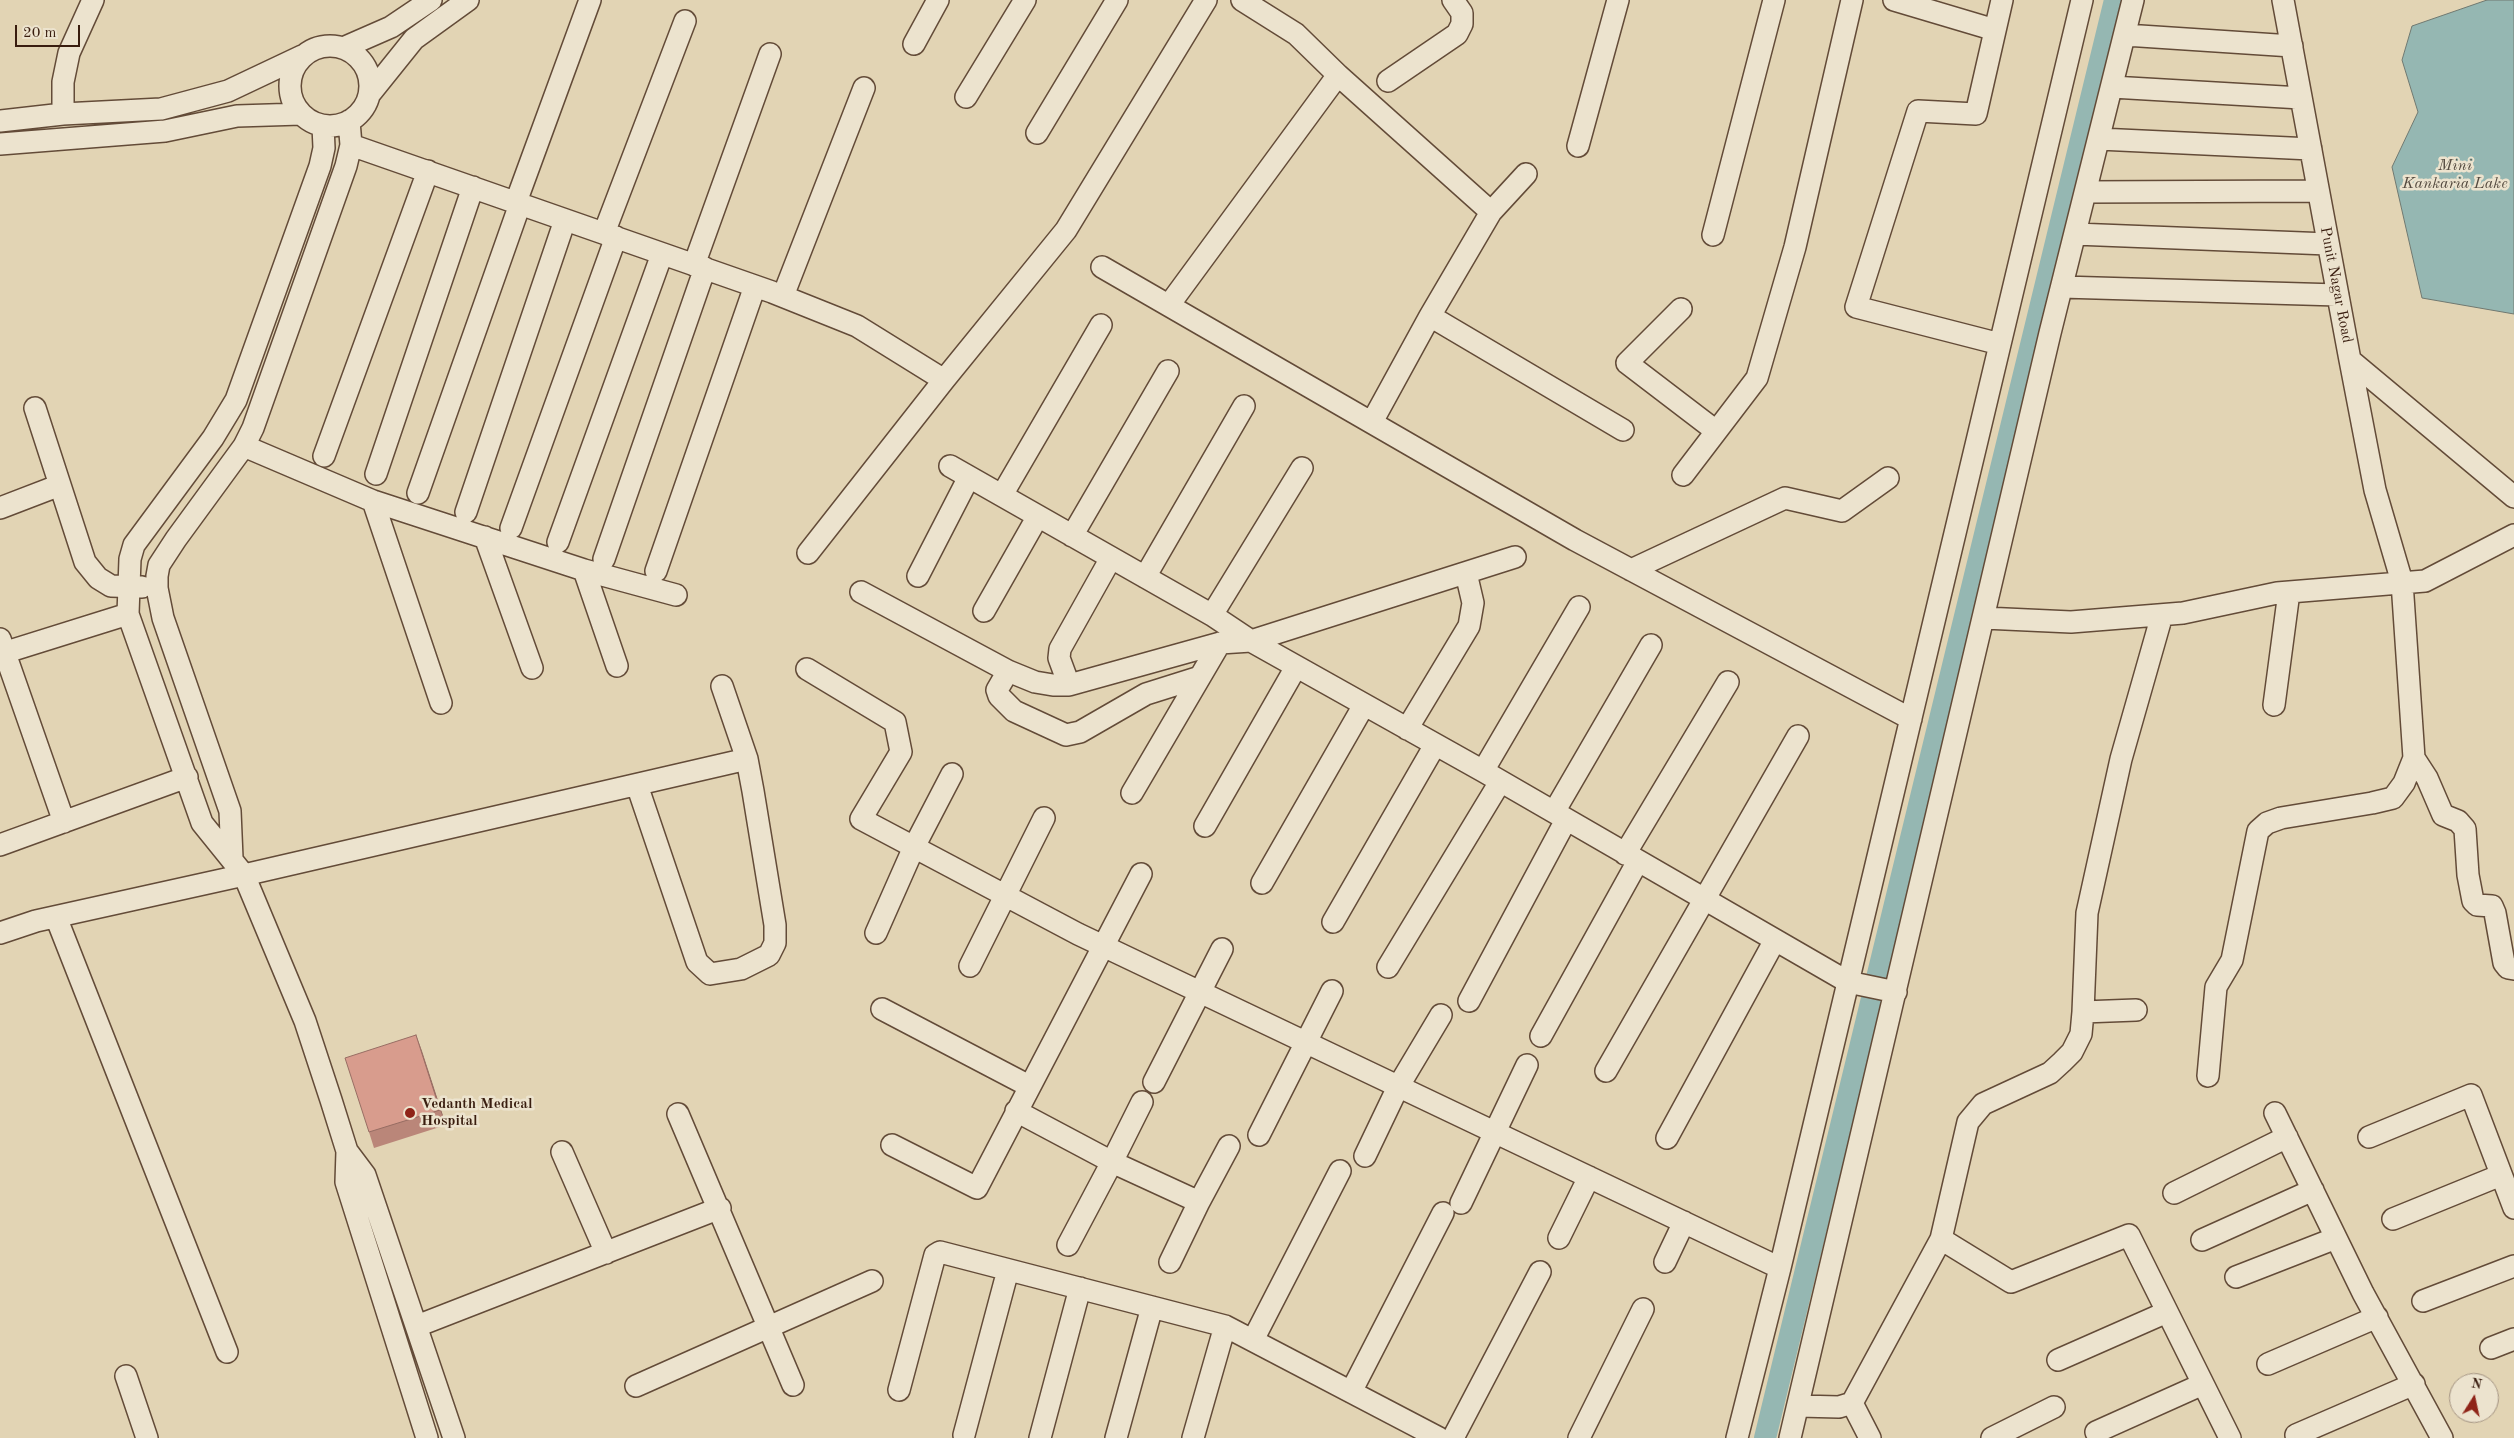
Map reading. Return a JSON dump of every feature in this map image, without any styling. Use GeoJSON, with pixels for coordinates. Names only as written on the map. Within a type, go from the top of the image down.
{"type":"FeatureCollection","features":[{"type":"Feature","properties":{"kind":"street"},"geometry":{"type":"LineString","coordinates":[[62,114],[63,82],[69,53],[93,0]]}},
{"type":"Feature","properties":{"kind":"street"},"geometry":{"type":"LineString","coordinates":[[343,48],[391,27],[431,0]]}},
{"type":"Feature","properties":{"kind":"street"},"geometry":{"type":"LineString","coordinates":[[369,95],[414,40],[468,0]]}},
{"type":"Feature","properties":{"kind":"street"},"geometry":{"type":"LineString","coordinates":[[418,493],[590,0]]}},
{"type":"Feature","properties":{"kind":"street"},"geometry":{"type":"LineString","coordinates":[[914,44],[938,0]]}},
{"type":"Feature","properties":{"kind":"street"},"geometry":{"type":"LineString","coordinates":[[966,97],[1025,0]]}},
{"type":"Feature","properties":{"kind":"street"},"geometry":{"type":"LineString","coordinates":[[1037,133],[1117,0]]}},
{"type":"Feature","properties":{"kind":"street"},"geometry":{"type":"LineString","coordinates":[[808,553],[944,380],[1066,230],[1206,0]]}},
{"type":"Feature","properties":{"kind":"street"},"geometry":{"type":"LineString","coordinates":[[1242,0],[1296,34],[1491,212]]}},
{"type":"Feature","properties":{"kind":"street"},"geometry":{"type":"LineString","coordinates":[[1388,81],[1457,34],[1462,24],[1462,12],[1453,0]]}},
{"type":"Feature","properties":{"kind":"street"},"geometry":{"type":"LineString","coordinates":[[1578,146],[1618,0]]}},
{"type":"Feature","properties":{"kind":"street"},"geometry":{"type":"LineString","coordinates":[[1713,236],[1774,0]]}},
{"type":"Feature","properties":{"kind":"street"},"geometry":{"type":"LineString","coordinates":[[1683,475],[1757,378],[1795,247],[1852,0]]}},
{"type":"Feature","properties":{"kind":"street"},"geometry":{"type":"LineString","coordinates":[[1894,0],[1995,30]]}},
{"type":"Feature","properties":{"kind":"street"},"geometry":{"type":"LineString","coordinates":[[2000,344],[1856,307],[1918,111],[1976,114],[2002,0]]}},
{"type":"Feature","properties":{"kind":"street"},"geometry":{"type":"LineString","coordinates":[[1737,1438],[1780,1268],[2082,0]]}},
{"type":"Feature","properties":{"kind":"street"},"geometry":{"type":"LineString","coordinates":[[1790,1438],[2062,287],[2134,0]]}},
{"type":"Feature","properties":{"kind":"street","name":"Punit Nagar Road"},"geometry":{"type":"LineString","coordinates":[[2283,0],[2350,360],[2514,497]]}},
{"type":"Feature","properties":{"kind":"street"},"geometry":{"type":"LineString","coordinates":[[511,528],[684,21]]}},
{"type":"Feature","properties":{"kind":"street"},"geometry":{"type":"LineString","coordinates":[[2125,35],[2292,46]]}},
{"type":"Feature","properties":{"kind":"street"},"geometry":{"type":"LineString","coordinates":[[0,121],[62,114],[161,109],[228,91],[314,49],[327,46],[343,48],[355,55],[365,67],[370,80],[369,95],[364,108],[349,121],[337,126],[323,126],[301,114],[293,103],[290,93],[290,79],[294,67],[302,56]]}},
{"type":"Feature","properties":{"kind":"street"},"geometry":{"type":"LineString","coordinates":[[604,559],[770,54]]}},
{"type":"Feature","properties":{"kind":"street"},"geometry":{"type":"LineString","coordinates":[[1169,306],[1338,74]]}},
{"type":"Feature","properties":{"kind":"street"},"geometry":{"type":"LineString","coordinates":[[2112,87],[2301,98]]}},
{"type":"Feature","properties":{"kind":"street"},"geometry":{"type":"LineString","coordinates":[[783,296],[864,88]]}},
{"type":"Feature","properties":{"kind":"street"},"geometry":{"type":"LineString","coordinates":[[0,144],[165,131],[237,116],[301,114]]}},
{"type":"Feature","properties":{"kind":"street"},"geometry":{"type":"LineString","coordinates":[[349,121],[351,145],[346,166],[253,428],[244,446],[176,539],[159,566],[157,588],[163,618],[230,811],[238,867],[305,1021],[347,1151],[365,1176],[454,1438]]}},
{"type":"Feature","properties":{"kind":"street"},"geometry":{"type":"LineString","coordinates":[[238,867],[202,823],[128,614],[130,559],[134,545],[213,438],[236,400],[320,166],[324,148],[323,126]]}},
{"type":"Feature","properties":{"kind":"street"},"geometry":{"type":"LineString","coordinates":[[2099,139],[2310,148]]}},
{"type":"Feature","properties":{"kind":"street"},"geometry":{"type":"LineString","coordinates":[[351,145],[783,296],[857,326],[944,380]]}},
{"type":"Feature","properties":{"kind":"street"},"geometry":{"type":"LineString","coordinates":[[324,456],[428,172]]}},
{"type":"Feature","properties":{"kind":"street"},"geometry":{"type":"LineString","coordinates":[[1372,422],[1430,316],[1491,212],[1526,174]]}},
{"type":"Feature","properties":{"kind":"street"},"geometry":{"type":"LineString","coordinates":[[376,474],[473,187]]}},
{"type":"Feature","properties":{"kind":"street"},"geometry":{"type":"LineString","coordinates":[[2086,192],[2318,191]]}},
{"type":"Feature","properties":{"kind":"street"},"geometry":{"type":"LineString","coordinates":[[466,512],[565,220]]}},
{"type":"Feature","properties":{"kind":"street"},"geometry":{"type":"LineString","coordinates":[[2075,234],[2328,244]]}},
{"type":"Feature","properties":{"kind":"street"},"geometry":{"type":"LineString","coordinates":[[558,542],[662,254]]}},
{"type":"Feature","properties":{"kind":"street"},"geometry":{"type":"LineString","coordinates":[[1102,267],[1631,570],[1911,720]]}},
{"type":"Feature","properties":{"kind":"street"},"geometry":{"type":"LineString","coordinates":[[656,571],[755,286]]}},
{"type":"Feature","properties":{"kind":"street"},"geometry":{"type":"LineString","coordinates":[[2062,287],[2338,295]]}},
{"type":"Feature","properties":{"kind":"street"},"geometry":{"type":"LineString","coordinates":[[1681,308],[1627,363],[1716,431]]}},
{"type":"Feature","properties":{"kind":"street"},"geometry":{"type":"LineString","coordinates":[[1430,316],[1623,430]]}},
{"type":"Feature","properties":{"kind":"street"},"geometry":{"type":"LineString","coordinates":[[1002,495],[1101,325]]}},
{"type":"Feature","properties":{"kind":"street"},"geometry":{"type":"LineString","coordinates":[[2208,1076],[2216,987],[2232,960],[2258,831],[2267,823],[2281,818],[2393,798],[2404,783],[2414,758],[2402,582],[2374,490],[2350,360]]}},
{"type":"Feature","properties":{"kind":"street"},"geometry":{"type":"LineString","coordinates":[[1072,536],[1168,372]]}},
{"type":"Feature","properties":{"kind":"street"},"geometry":{"type":"LineString","coordinates":[[1145,577],[1244,406]]}},
{"type":"Feature","properties":{"kind":"street"},"geometry":{"type":"LineString","coordinates":[[35,408],[85,562],[98,578],[110,586],[157,588]]}},
{"type":"Feature","properties":{"kind":"street"},"geometry":{"type":"LineString","coordinates":[[244,446],[373,501],[584,570],[676,595]]}},
{"type":"Feature","properties":{"kind":"street"},"geometry":{"type":"LineString","coordinates":[[950,466],[1212,615],[1251,641],[1492,776],[1848,982],[1896,992]]}},
{"type":"Feature","properties":{"kind":"street"},"geometry":{"type":"LineString","coordinates":[[1212,615],[1302,468]]}},
{"type":"Feature","properties":{"kind":"street"},"geometry":{"type":"LineString","coordinates":[[918,576],[969,476]]}},
{"type":"Feature","properties":{"kind":"street"},"geometry":{"type":"LineString","coordinates":[[1631,570],[1785,498],[1842,511],[1888,478]]}},
{"type":"Feature","properties":{"kind":"street"},"geometry":{"type":"LineString","coordinates":[[0,508],[60,486]]}},
{"type":"Feature","properties":{"kind":"street"},"geometry":{"type":"LineString","coordinates":[[373,501],[441,703]]}},
{"type":"Feature","properties":{"kind":"street"},"geometry":{"type":"LineString","coordinates":[[984,611],[1038,516]]}},
{"type":"Feature","properties":{"kind":"street"},"geometry":{"type":"LineString","coordinates":[[1984,618],[2071,622],[2162,615],[2183,613],[2289,592],[2425,581],[2514,535]]}},
{"type":"Feature","properties":{"kind":"street"},"geometry":{"type":"LineString","coordinates":[[485,537],[532,668]]}},
{"type":"Feature","properties":{"kind":"street"},"geometry":{"type":"LineString","coordinates":[[861,592],[1008,671],[1035,682],[1069,685],[1220,643],[1251,641],[1515,557]]}},
{"type":"Feature","properties":{"kind":"street"},"geometry":{"type":"LineString","coordinates":[[1069,685],[1059,658],[1060,649],[1111,558]]}},
{"type":"Feature","properties":{"kind":"street"},"geometry":{"type":"LineString","coordinates":[[584,570],[617,666]]}},
{"type":"Feature","properties":{"kind":"street"},"geometry":{"type":"LineString","coordinates":[[1407,729],[1469,626],[1473,603],[1466,573]]}},
{"type":"Feature","properties":{"kind":"street"},"geometry":{"type":"LineString","coordinates":[[2274,705],[2289,592]]}},
{"type":"Feature","properties":{"kind":"street"},"geometry":{"type":"LineString","coordinates":[[1388,968],[1492,776],[1579,607]]}},
{"type":"Feature","properties":{"kind":"street"},"geometry":{"type":"LineString","coordinates":[[64,822],[2,648],[128,614]]}},
{"type":"Feature","properties":{"kind":"street"},"geometry":{"type":"LineString","coordinates":[[1799,1406],[1839,1408],[1852,1403],[1941,1239],[1968,1122],[1983,1104],[2050,1073],[2072,1052],[2081,1034],[2087,913],[2121,759],[2162,615]]}},
{"type":"Feature","properties":{"kind":"street"},"geometry":{"type":"LineString","coordinates":[[1132,793],[1220,643]]}},
{"type":"Feature","properties":{"kind":"street"},"geometry":{"type":"LineString","coordinates":[[1469,1001],[1560,816],[1651,645]]}},
{"type":"Feature","properties":{"kind":"street"},"geometry":{"type":"LineString","coordinates":[[1206,826],[1296,666]]}},
{"type":"Feature","properties":{"kind":"street"},"geometry":{"type":"LineString","coordinates":[[807,669],[895,722],[901,752],[861,819],[1103,946],[1780,1268]]}},
{"type":"Feature","properties":{"kind":"street"},"geometry":{"type":"LineString","coordinates":[[1008,671],[997,690],[999,696],[1014,711],[1066,735],[1080,732],[1146,694],[1200,677]]}},
{"type":"Feature","properties":{"kind":"street"},"geometry":{"type":"LineString","coordinates":[[1541,1036],[1632,857],[1728,682]]}},
{"type":"Feature","properties":{"kind":"street"},"geometry":{"type":"LineString","coordinates":[[637,785],[697,962],[710,974],[741,969],[769,955],[775,943],[775,924],[747,759],[722,686]]}},
{"type":"Feature","properties":{"kind":"street"},"geometry":{"type":"LineString","coordinates":[[1262,883],[1364,705]]}},
{"type":"Feature","properties":{"kind":"street"},"geometry":{"type":"LineString","coordinates":[[1606,1071],[1798,736]]}},
{"type":"Feature","properties":{"kind":"street"},"geometry":{"type":"LineString","coordinates":[[1333,922],[1435,745]]}},
{"type":"Feature","properties":{"kind":"street"},"geometry":{"type":"LineString","coordinates":[[2414,758],[2427,778],[2443,815],[2458,821],[2465,829],[2468,875],[2473,901],[2477,905],[2492,906],[2496,913],[2504,964],[2508,968],[2514,969]]}},
{"type":"Feature","properties":{"kind":"street"},"geometry":{"type":"LineString","coordinates":[[0,933],[238,867],[637,785],[747,759]]}},
{"type":"Feature","properties":{"kind":"street"},"geometry":{"type":"LineString","coordinates":[[876,933],[914,847],[952,774]]}},
{"type":"Feature","properties":{"kind":"street"},"geometry":{"type":"LineString","coordinates":[[0,845],[187,777]]}},
{"type":"Feature","properties":{"kind":"street"},"geometry":{"type":"LineString","coordinates":[[970,966],[1044,818]]}},
{"type":"Feature","properties":{"kind":"street"},"geometry":{"type":"LineString","coordinates":[[892,1144],[977,1188],[1141,874]]}},
{"type":"Feature","properties":{"kind":"street"},"geometry":{"type":"LineString","coordinates":[[56,917],[227,1352]]}},
{"type":"Feature","properties":{"kind":"street"},"geometry":{"type":"LineString","coordinates":[[1667,1138],[1775,940]]}},
{"type":"Feature","properties":{"kind":"street"},"geometry":{"type":"LineString","coordinates":[[1154,1082],[1222,949]]}},
{"type":"Feature","properties":{"kind":"street"},"geometry":{"type":"LineString","coordinates":[[1259,1135],[1332,991]]}},
{"type":"Feature","properties":{"kind":"street"},"geometry":{"type":"LineString","coordinates":[[882,1008],[1029,1086]]}},
{"type":"Feature","properties":{"kind":"street"},"geometry":{"type":"LineString","coordinates":[[2083,1012],[2136,1010]]}},
{"type":"Feature","properties":{"kind":"street"},"geometry":{"type":"LineString","coordinates":[[1365,1156],[1398,1087],[1441,1015]]}},
{"type":"Feature","properties":{"kind":"street"},"geometry":{"type":"LineString","coordinates":[[1351,1392],[1494,1132],[1527,1065]]}},
{"type":"Feature","properties":{"kind":"street"},"geometry":{"type":"LineString","coordinates":[[2369,1137],[2471,1095],[2514,1208]]}},
{"type":"Feature","properties":{"kind":"street"},"geometry":{"type":"LineString","coordinates":[[1068,1245],[1142,1102]]}},
{"type":"Feature","properties":{"kind":"street"},"geometry":{"type":"LineString","coordinates":[[1016,1111],[1112,1162],[1199,1202]]}},
{"type":"Feature","properties":{"kind":"street"},"geometry":{"type":"LineString","coordinates":[[2275,1113],[2376,1317],[2442,1438]]}},
{"type":"Feature","properties":{"kind":"street"},"geometry":{"type":"LineString","coordinates":[[678,1114],[720,1208],[768,1328],[794,1384]]}},
{"type":"Feature","properties":{"kind":"street"},"geometry":{"type":"LineString","coordinates":[[2174,1192],[2287,1137]]}},
{"type":"Feature","properties":{"kind":"street"},"geometry":{"type":"LineString","coordinates":[[1170,1262],[1229,1146]]}},
{"type":"Feature","properties":{"kind":"street"},"geometry":{"type":"LineString","coordinates":[[347,1151],[346,1182],[427,1438]]}},
{"type":"Feature","properties":{"kind":"street"},"geometry":{"type":"LineString","coordinates":[[562,1152],[606,1252]]}},
{"type":"Feature","properties":{"kind":"street"},"geometry":{"type":"LineString","coordinates":[[1252,1340],[1340,1170]]}},
{"type":"Feature","properties":{"kind":"street"},"geometry":{"type":"LineString","coordinates":[[2392,1219],[2501,1175]]}},
{"type":"Feature","properties":{"kind":"street"},"geometry":{"type":"LineString","coordinates":[[1559,1238],[1589,1177]]}},
{"type":"Feature","properties":{"kind":"street"},"geometry":{"type":"LineString","coordinates":[[2202,1240],[2313,1190]]}},
{"type":"Feature","properties":{"kind":"street"},"geometry":{"type":"LineString","coordinates":[[417,1326],[720,1208]]}},
{"type":"Feature","properties":{"kind":"street"},"geometry":{"type":"LineString","coordinates":[[1665,1262],[1684,1222]]}},
{"type":"Feature","properties":{"kind":"street"},"geometry":{"type":"LineString","coordinates":[[1941,1239],[2011,1282],[2129,1235],[2230,1438]]}},
{"type":"Feature","properties":{"kind":"street"},"geometry":{"type":"LineString","coordinates":[[2236,1277],[2336,1238]]}},
{"type":"Feature","properties":{"kind":"street"},"geometry":{"type":"LineString","coordinates":[[899,1390],[935,1255],[940,1252],[1225,1326],[1439,1438]]}},
{"type":"Feature","properties":{"kind":"street"},"geometry":{"type":"LineString","coordinates":[[2423,1301],[2514,1266]]}},
{"type":"Feature","properties":{"kind":"street"},"geometry":{"type":"LineString","coordinates":[[964,1435],[1008,1270]]}},
{"type":"Feature","properties":{"kind":"street"},"geometry":{"type":"LineString","coordinates":[[1453,1438],[1540,1272]]}},
{"type":"Feature","properties":{"kind":"street"},"geometry":{"type":"LineString","coordinates":[[636,1386],[872,1281]]}},
{"type":"Feature","properties":{"kind":"street"},"geometry":{"type":"LineString","coordinates":[[1040,1438],[1080,1288]]}},
{"type":"Feature","properties":{"kind":"street"},"geometry":{"type":"LineString","coordinates":[[1116,1438],[1152,1307]]}},
{"type":"Feature","properties":{"kind":"street"},"geometry":{"type":"LineString","coordinates":[[1579,1438],[1643,1309]]}},
{"type":"Feature","properties":{"kind":"street"},"geometry":{"type":"LineString","coordinates":[[2058,1360],[2167,1312]]}},
{"type":"Feature","properties":{"kind":"street"},"geometry":{"type":"LineString","coordinates":[[2268,1364],[2376,1317]]}},
{"type":"Feature","properties":{"kind":"street"},"geometry":{"type":"LineString","coordinates":[[1193,1438],[1225,1326]]}},
{"type":"Feature","properties":{"kind":"street"},"geometry":{"type":"LineString","coordinates":[[2491,1348],[2514,1340]]}},
{"type":"Feature","properties":{"kind":"street"},"geometry":{"type":"LineString","coordinates":[[126,1376],[147,1438]]}},
{"type":"Feature","properties":{"kind":"street"},"geometry":{"type":"LineString","coordinates":[[2096,1432],[2203,1384]]}},
{"type":"Feature","properties":{"kind":"street"},"geometry":{"type":"LineString","coordinates":[[2296,1435],[2414,1384]]}},
{"type":"Feature","properties":{"kind":"street"},"geometry":{"type":"LineString","coordinates":[[1852,1403],[1870,1438]]}},
{"type":"Feature","properties":{"kind":"street"},"geometry":{"type":"LineString","coordinates":[[1992,1438],[2054,1408]]}},
{"type":"Feature","properties":{"kind":"water","name":"Mini Kankaria Lake"},"geometry":{"type":"Polygon","coordinates":[[[2487,0],[2514,0],[2514,314],[2422,298],[2392,167],[2418,112],[2402,60],[2412,26],[2487,0]]]}},
{"type":"Feature","properties":{"kind":"building"},"geometry":{"type":"Polygon","coordinates":[[[416,1035],[440,1110],[369,1132],[345,1058],[416,1035]]]}},
{"type":"Feature","properties":{"kind":"waterway"},"geometry":{"type":"LineString","coordinates":[[1765,1438],[2115,0]]}},
{"type":"Feature","properties":{"kind":"place","name":"Vedanth Medical Hospital"},"geometry":{"type":"Point","coordinates":[410,1113]}}]}
